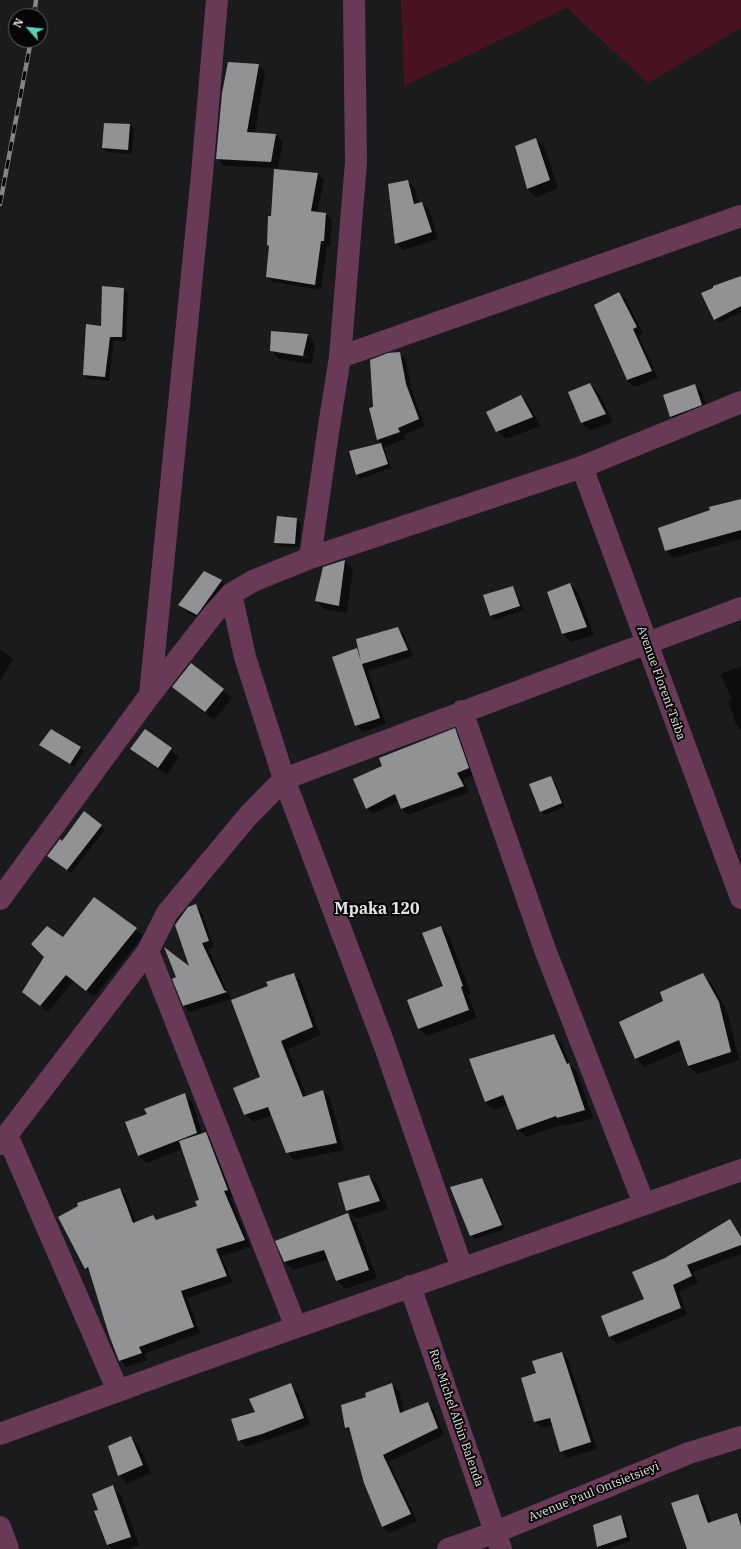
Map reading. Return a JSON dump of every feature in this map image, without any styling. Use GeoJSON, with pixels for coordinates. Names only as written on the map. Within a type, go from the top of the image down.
{"type":"FeatureCollection","features":[{"type":"Feature","properties":{"kind":"street"},"geometry":{"type":"LineString","coordinates":[[150,695],[202,174],[217,0]]}},
{"type":"Feature","properties":{"kind":"street"},"geometry":{"type":"LineString","coordinates":[[310,558],[328,426],[340,357],[356,162],[354,0]]}},
{"type":"Feature","properties":{"kind":"street"},"geometry":{"type":"LineString","coordinates":[[340,357],[741,216]]}},
{"type":"Feature","properties":{"kind":"street"},"geometry":{"type":"LineString","coordinates":[[0,899],[150,695],[214,613],[231,594],[253,581],[310,558],[582,467],[741,402]]}},
{"type":"Feature","properties":{"kind":"street","name":"Avenue Florent Tsiba"},"geometry":{"type":"LineString","coordinates":[[582,467],[646,642],[737,876],[741,898]]}},
{"type":"Feature","properties":{"kind":"street"},"geometry":{"type":"LineString","coordinates":[[231,594],[245,657],[284,779],[384,1044],[462,1268]]}},
{"type":"Feature","properties":{"kind":"street"},"geometry":{"type":"LineString","coordinates":[[118,1391],[3,1140],[148,952],[167,913],[248,816],[284,779],[646,642],[741,608]]}},
{"type":"Feature","properties":{"kind":"street"},"geometry":{"type":"LineString","coordinates":[[462,711],[544,947],[644,1204]]}},
{"type":"Feature","properties":{"kind":"street"},"geometry":{"type":"LineString","coordinates":[[148,952],[296,1327]]}},
{"type":"Feature","properties":{"kind":"street"},"geometry":{"type":"LineString","coordinates":[[0,1434],[410,1286],[741,1170]]}},
{"type":"Feature","properties":{"kind":"street","name":"Rue Michel Albin Balenda"},"geometry":{"type":"LineString","coordinates":[[410,1286],[498,1540]]}},
{"type":"Feature","properties":{"kind":"street","name":"Avenue Paul Ontsietsieyi"},"geometry":{"type":"LineString","coordinates":[[448,1549],[498,1540],[689,1453],[741,1437]]}},
{"type":"Feature","properties":{"kind":"street"},"geometry":{"type":"LineString","coordinates":[[0,1527],[8,1549]]}},
{"type":"Feature","properties":{"kind":"shaded area"},"geometry":{"type":"Polygon","coordinates":[[[401,0],[741,0],[741,28],[648,83],[567,8],[404,86],[401,0]]]}},
{"type":"Feature","properties":{"kind":"building"},"geometry":{"type":"Polygon","coordinates":[[[228,62],[259,64],[247,132],[276,134],[271,162],[216,159],[222,93],[228,62]]]}},
{"type":"Feature","properties":{"kind":"building"},"geometry":{"type":"Polygon","coordinates":[[[104,123],[130,124],[128,150],[102,148],[104,123]]]}},
{"type":"Feature","properties":{"kind":"building"},"geometry":{"type":"Polygon","coordinates":[[[536,138],[550,180],[527,189],[515,146],[536,138]]]}},
{"type":"Feature","properties":{"kind":"building"},"geometry":{"type":"Polygon","coordinates":[[[274,169],[318,173],[311,211],[326,213],[324,241],[321,241],[315,285],[266,277],[269,246],[267,245],[268,216],[271,216],[274,169]]]}},
{"type":"Feature","properties":{"kind":"building"},"geometry":{"type":"Polygon","coordinates":[[[408,180],[414,204],[422,202],[432,232],[395,244],[388,184],[408,180]]]}},
{"type":"Feature","properties":{"kind":"building"},"geometry":{"type":"Polygon","coordinates":[[[741,276],[741,306],[714,320],[701,293],[713,288],[713,286],[741,276]]]}},
{"type":"Feature","properties":{"kind":"building"},"geometry":{"type":"Polygon","coordinates":[[[102,286],[124,288],[122,337],[110,337],[105,377],[83,375],[86,324],[101,326],[102,286]]]}},
{"type":"Feature","properties":{"kind":"building"},"geometry":{"type":"Polygon","coordinates":[[[619,292],[637,327],[633,329],[652,371],[627,380],[594,305],[619,292]]]}},
{"type":"Feature","properties":{"kind":"building"},"geometry":{"type":"Polygon","coordinates":[[[271,331],[308,334],[303,356],[270,351],[271,331]]]}},
{"type":"Feature","properties":{"kind":"building"},"geometry":{"type":"Polygon","coordinates":[[[400,352],[406,384],[419,419],[398,428],[400,432],[377,440],[369,408],[373,407],[370,360],[388,353],[400,352]]]}},
{"type":"Feature","properties":{"kind":"building"},"geometry":{"type":"Polygon","coordinates":[[[590,383],[606,414],[581,423],[568,392],[590,383]]]}},
{"type":"Feature","properties":{"kind":"building"},"geometry":{"type":"Polygon","coordinates":[[[695,384],[702,405],[670,417],[663,395],[695,384]]]}},
{"type":"Feature","properties":{"kind":"building"},"geometry":{"type":"Polygon","coordinates":[[[521,395],[533,417],[496,432],[486,412],[521,395]]]}},
{"type":"Feature","properties":{"kind":"building"},"geometry":{"type":"Polygon","coordinates":[[[381,443],[388,464],[356,475],[349,451],[381,443]]]}},
{"type":"Feature","properties":{"kind":"building"},"geometry":{"type":"Polygon","coordinates":[[[741,499],[741,530],[665,551],[658,528],[710,510],[709,507],[741,499]]]}},
{"type":"Feature","properties":{"kind":"building"},"geometry":{"type":"Polygon","coordinates":[[[277,516],[297,518],[295,544],[274,543],[277,516]]]}},
{"type":"Feature","properties":{"kind":"building"},"geometry":{"type":"Polygon","coordinates":[[[345,560],[339,606],[315,601],[323,567],[345,560]]]}},
{"type":"Feature","properties":{"kind":"building"},"geometry":{"type":"Polygon","coordinates":[[[204,571],[222,580],[197,615],[178,605],[204,571]]]}},
{"type":"Feature","properties":{"kind":"building"},"geometry":{"type":"Polygon","coordinates":[[[570,583],[587,627],[562,634],[547,592],[570,583]]]}},
{"type":"Feature","properties":{"kind":"building"},"geometry":{"type":"Polygon","coordinates":[[[513,586],[520,606],[490,616],[483,595],[513,586]]]}},
{"type":"Feature","properties":{"kind":"building"},"geometry":{"type":"Polygon","coordinates":[[[398,627],[408,650],[362,664],[380,718],[355,726],[332,657],[357,648],[361,662],[356,639],[398,627]]]}},
{"type":"Feature","properties":{"kind":"building"},"geometry":{"type":"Polygon","coordinates":[[[191,663],[224,689],[205,712],[172,687],[191,663]]]}},
{"type":"Feature","properties":{"kind":"building"},"geometry":{"type":"Polygon","coordinates":[[[455,728],[469,768],[457,773],[464,786],[401,809],[395,794],[366,809],[353,779],[382,766],[379,758],[455,728]]]}},
{"type":"Feature","properties":{"kind":"building"},"geometry":{"type":"Polygon","coordinates":[[[51,729],[81,747],[70,764],[39,745],[51,729]]]}},
{"type":"Feature","properties":{"kind":"building"},"geometry":{"type":"Polygon","coordinates":[[[145,729],[172,748],[158,768],[130,749],[145,729]]]}},
{"type":"Feature","properties":{"kind":"building"},"geometry":{"type":"Polygon","coordinates":[[[551,776],[562,803],[540,812],[529,784],[551,776]]]}},
{"type":"Feature","properties":{"kind":"building"},"geometry":{"type":"Polygon","coordinates":[[[84,811],[102,825],[67,870],[47,856],[60,839],[62,841],[84,811]]]}},
{"type":"Feature","properties":{"kind":"building"},"geometry":{"type":"Polygon","coordinates":[[[94,897],[137,928],[86,991],[66,975],[40,1006],[22,992],[44,957],[31,944],[47,926],[63,937],[94,897]]]}},
{"type":"Feature","properties":{"kind":"building"},"geometry":{"type":"Polygon","coordinates":[[[196,904],[209,941],[202,943],[224,990],[227,992],[183,1006],[172,979],[176,977],[164,947],[189,966],[175,925],[188,907],[196,904]]]}},
{"type":"Feature","properties":{"kind":"building"},"geometry":{"type":"Polygon","coordinates":[[[441,926],[463,986],[461,987],[469,1010],[418,1029],[407,1000],[443,986],[422,933],[441,926]]]}},
{"type":"Feature","properties":{"kind":"building"},"geometry":{"type":"Polygon","coordinates":[[[294,973],[313,1027],[281,1041],[303,1097],[323,1090],[337,1143],[286,1153],[268,1107],[244,1115],[233,1088],[260,1077],[231,1000],[268,986],[266,982],[294,973]]]}},
{"type":"Feature","properties":{"kind":"building"},"geometry":{"type":"Polygon","coordinates":[[[703,973],[719,1002],[731,1052],[688,1066],[679,1040],[635,1059],[619,1022],[663,1001],[660,992],[703,973]]]}},
{"type":"Feature","properties":{"kind":"building"},"geometry":{"type":"Polygon","coordinates":[[[554,1034],[567,1064],[569,1063],[585,1110],[557,1118],[556,1116],[517,1130],[503,1095],[485,1102],[469,1059],[554,1034]]]}},
{"type":"Feature","properties":{"kind":"building"},"geometry":{"type":"Polygon","coordinates":[[[185,1093],[197,1133],[138,1156],[125,1122],[147,1114],[144,1109],[185,1093]]]}},
{"type":"Feature","properties":{"kind":"building"},"geometry":{"type":"Polygon","coordinates":[[[206,1132],[228,1190],[224,1191],[245,1240],[216,1249],[227,1276],[181,1291],[194,1327],[139,1347],[142,1353],[119,1361],[109,1335],[88,1267],[85,1269],[58,1217],[78,1206],[77,1203],[120,1188],[133,1223],[153,1215],[156,1220],[197,1206],[195,1201],[199,1200],[179,1141],[206,1132]]]}},
{"type":"Feature","properties":{"kind":"building"},"geometry":{"type":"Polygon","coordinates":[[[369,1175],[380,1201],[346,1211],[338,1183],[369,1175]]]}},
{"type":"Feature","properties":{"kind":"building"},"geometry":{"type":"Polygon","coordinates":[[[482,1178],[502,1225],[470,1236],[450,1187],[482,1178]]]}},
{"type":"Feature","properties":{"kind":"building"},"geometry":{"type":"Polygon","coordinates":[[[348,1213],[369,1270],[336,1281],[324,1250],[284,1262],[275,1241],[348,1213]]]}},
{"type":"Feature","properties":{"kind":"building"},"geometry":{"type":"Polygon","coordinates":[[[730,1219],[741,1237],[741,1245],[687,1265],[692,1276],[673,1285],[681,1308],[609,1337],[601,1316],[644,1299],[632,1272],[665,1258],[730,1219]]]}},
{"type":"Feature","properties":{"kind":"building"},"geometry":{"type":"Polygon","coordinates":[[[562,1352],[591,1442],[560,1452],[550,1418],[534,1422],[521,1378],[536,1373],[532,1361],[562,1352]]]}},
{"type":"Feature","properties":{"kind":"building"},"geometry":{"type":"Polygon","coordinates":[[[291,1383],[304,1418],[262,1434],[238,1441],[231,1419],[255,1412],[249,1399],[291,1383]]]}},
{"type":"Feature","properties":{"kind":"building"},"geometry":{"type":"Polygon","coordinates":[[[392,1383],[400,1413],[428,1402],[438,1428],[383,1455],[411,1514],[382,1527],[364,1483],[349,1427],[345,1428],[341,1405],[366,1397],[365,1393],[392,1383]]]}},
{"type":"Feature","properties":{"kind":"building"},"geometry":{"type":"Polygon","coordinates":[[[131,1436],[143,1465],[118,1476],[108,1446],[131,1436]]]}},
{"type":"Feature","properties":{"kind":"building"},"geometry":{"type":"Polygon","coordinates":[[[113,1485],[131,1537],[107,1545],[94,1511],[98,1510],[92,1494],[113,1485]]]}},
{"type":"Feature","properties":{"kind":"building"},"geometry":{"type":"Polygon","coordinates":[[[698,1494],[708,1523],[737,1513],[741,1526],[741,1549],[687,1549],[671,1503],[698,1494]]]}},
{"type":"Feature","properties":{"kind":"building"},"geometry":{"type":"Polygon","coordinates":[[[621,1515],[627,1537],[597,1547],[593,1525],[621,1515]]]}},
{"type":"Feature","properties":{"kind":"railway"},"geometry":{"type":"LineString","coordinates":[[35,8],[36,0]]}},
{"type":"Feature","properties":{"kind":"railway"},"geometry":{"type":"LineString","coordinates":[[0,204],[29,48]]}},
{"type":"Feature","properties":{"kind":"district","name":"Mpaka 120"},"geometry":{"type":"Point","coordinates":[377,909]}}]}
